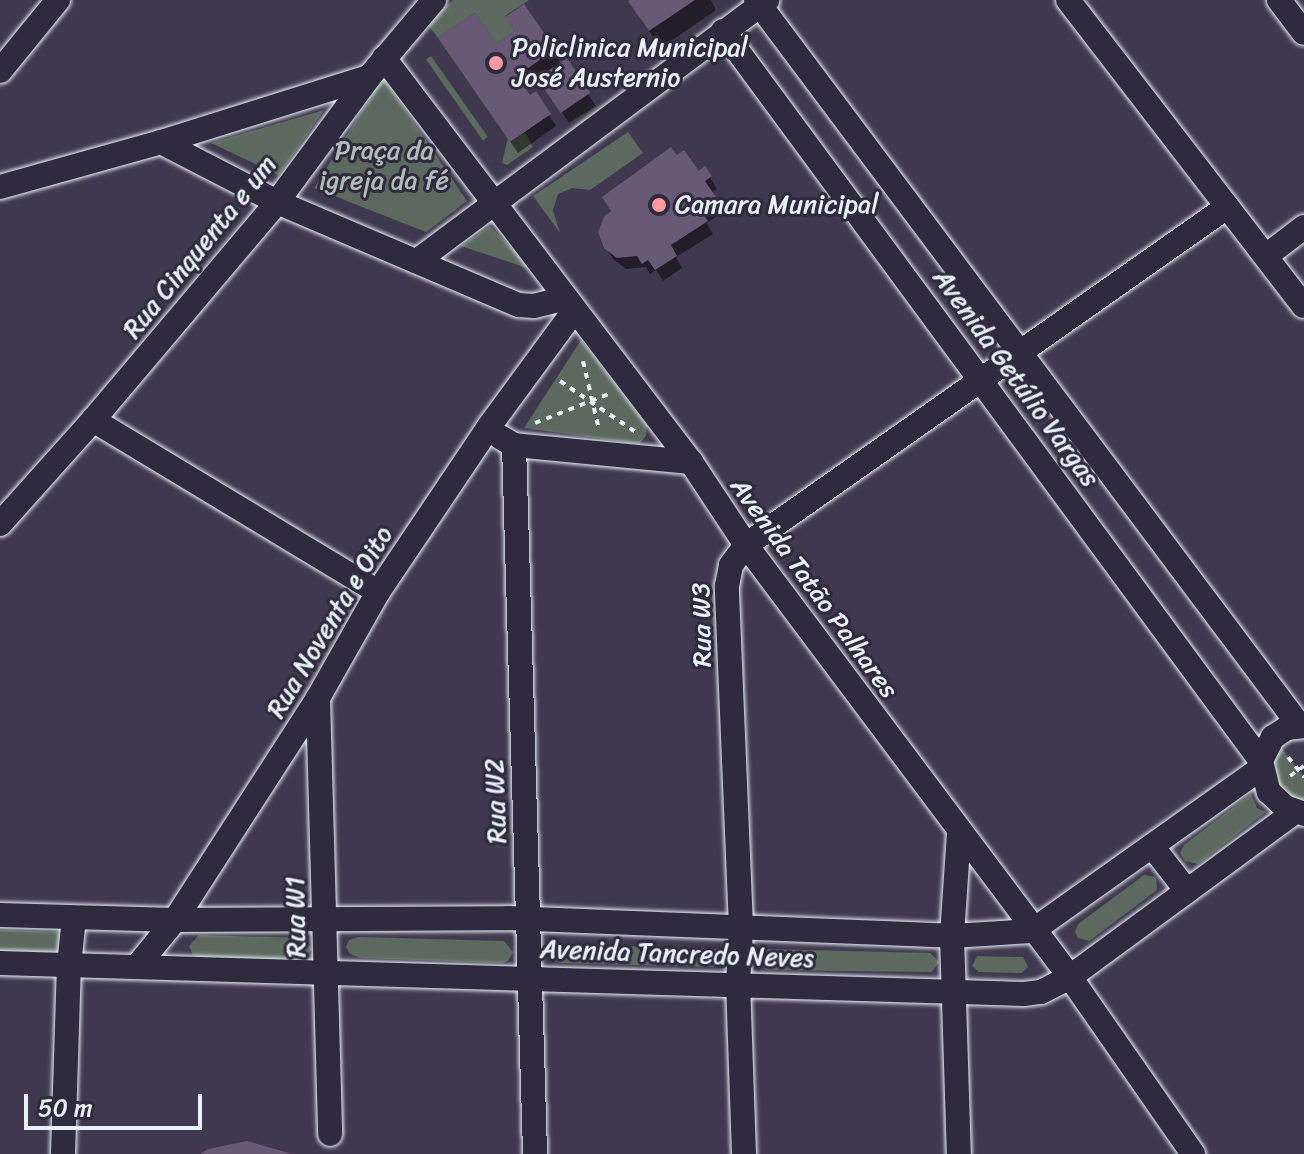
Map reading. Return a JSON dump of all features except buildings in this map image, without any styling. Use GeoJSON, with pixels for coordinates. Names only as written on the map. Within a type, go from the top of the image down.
{"type":"FeatureCollection","features":[{"type":"Feature","properties":{"kind":"street"},"geometry":{"type":"LineString","coordinates":[[0,71],[58,0]]}},
{"type":"Feature","properties":{"kind":"street","name":"Rua Cinquenta e um"},"geometry":{"type":"LineString","coordinates":[[0,524],[93,420],[277,202],[369,77],[434,0]]}},
{"type":"Feature","properties":{"kind":"street"},"geometry":{"type":"LineString","coordinates":[[1068,0],[1304,306]]}},
{"type":"Feature","properties":{"kind":"street"},"geometry":{"type":"LineString","coordinates":[[1279,0],[1304,33]]}},
{"type":"Feature","properties":{"kind":"street"},"geometry":{"type":"LineString","coordinates":[[417,261],[761,2]]}},
{"type":"Feature","properties":{"kind":"street","name":"Avenida Getúlio Vargas"},"geometry":{"type":"LineString","coordinates":[[761,2],[1302,726]]}},
{"type":"Feature","properties":{"kind":"street","name":"Avenida Getúlio Vargas"},"geometry":{"type":"LineString","coordinates":[[723,31],[982,377],[1261,764],[1269,792],[1300,813]]}},
{"type":"Feature","properties":{"kind":"street","name":"Avenida Tatão Palhares"},"geometry":{"type":"LineString","coordinates":[[384,58],[691,462],[746,545],[1032,931],[1070,977],[1167,1121],[1193,1154]]}},
{"type":"Feature","properties":{"kind":"street"},"geometry":{"type":"LineString","coordinates":[[0,187],[161,142],[369,77]]}},
{"type":"Feature","properties":{"kind":"street"},"geometry":{"type":"LineString","coordinates":[[161,142],[277,202],[519,305],[570,304]]}},
{"type":"Feature","properties":{"kind":"street","name":"Rua W3"},"geometry":{"type":"LineString","coordinates":[[744,1154],[738,985],[741,927],[727,586],[731,565],[746,545],[1227,207]]}},
{"type":"Feature","properties":{"kind":"street"},"geometry":{"type":"LineString","coordinates":[[1266,256],[1304,227]]}},
{"type":"Feature","properties":{"kind":"street","name":"Rua Noventa e Oito"},"geometry":{"type":"LineString","coordinates":[[138,965],[175,920],[318,698],[378,592],[570,304]]}},
{"type":"Feature","properties":{"kind":"street"},"geometry":{"type":"LineString","coordinates":[[93,420],[378,592]]}},
{"type":"Feature","properties":{"kind":"street"},"geometry":{"type":"LineString","coordinates":[[488,428],[514,445],[691,462]]}},
{"type":"Feature","properties":{"kind":"street","name":"Rua W2"},"geometry":{"type":"LineString","coordinates":[[514,445],[535,1154]]}},
{"type":"Feature","properties":{"kind":"street","name":"Rua W1"},"geometry":{"type":"LineString","coordinates":[[318,698],[330,1134]]}},
{"type":"Feature","properties":{"kind":"street"},"geometry":{"type":"LineString","coordinates":[[1032,931],[1261,764],[1273,737],[1302,726]]}},
{"type":"Feature","properties":{"kind":"street","name":"Avenida Tancredo Neves"},"geometry":{"type":"LineString","coordinates":[[0,963],[528,976],[1024,994],[1041,992],[1070,977],[1300,813]]}},
{"type":"Feature","properties":{"kind":"street"},"geometry":{"type":"LineString","coordinates":[[959,833],[952,936],[959,1154]]}},
{"type":"Feature","properties":{"kind":"street"},"geometry":{"type":"LineString","coordinates":[[1152,846],[1187,891]]}},
{"type":"Feature","properties":{"kind":"street","name":"Avenida Tancredo Neves"},"geometry":{"type":"LineString","coordinates":[[0,915],[175,920],[527,918],[952,936],[1032,931]]}},
{"type":"Feature","properties":{"kind":"street"},"geometry":{"type":"LineString","coordinates":[[63,1154],[69,965],[74,918]]}},
{"type":"Feature","properties":{"kind":"street"},"geometry":{"type":"LineString","coordinates":[[1167,1121],[1169,1154]]}},
{"type":"Feature","properties":{"kind":"path"},"geometry":{"type":"LineString","coordinates":[[581,348],[601,436]]}},
{"type":"Feature","properties":{"kind":"path"},"geometry":{"type":"LineString","coordinates":[[560,381],[642,437]]}},
{"type":"Feature","properties":{"kind":"path"},"geometry":{"type":"LineString","coordinates":[[530,425],[615,392]]}},
{"type":"Feature","properties":{"kind":"green space"},"geometry":{"type":"Polygon","coordinates":[[[453,0],[529,0],[505,16],[515,31],[496,44],[475,13],[438,38],[428,25],[453,0]]]}},
{"type":"Feature","properties":{"kind":"green space"},"geometry":{"type":"Polygon","coordinates":[[[431,56],[488,137],[483,141],[426,59],[431,56]]]}},
{"type":"Feature","properties":{"kind":"green space","name":"Praça da igreja da fé"},"geometry":{"type":"Polygon","coordinates":[[[383,77],[467,201],[426,232],[314,188],[383,77]]]}},
{"type":"Feature","properties":{"kind":"green space"},"geometry":{"type":"Polygon","coordinates":[[[324,110],[279,175],[211,143],[324,110]]]}},
{"type":"Feature","properties":{"kind":"green space"},"geometry":{"type":"Polygon","coordinates":[[[525,132],[533,147],[507,165],[502,163],[508,138],[511,142],[525,132]]]}},
{"type":"Feature","properties":{"kind":"green space"},"geometry":{"type":"Polygon","coordinates":[[[628,132],[643,153],[590,190],[572,188],[558,194],[553,210],[560,233],[533,196],[628,132]]]}},
{"type":"Feature","properties":{"kind":"green space"},"geometry":{"type":"Polygon","coordinates":[[[490,226],[533,270],[461,246],[490,226]]]}},
{"type":"Feature","properties":{"kind":"green space"},"geometry":{"type":"Polygon","coordinates":[[[581,340],[647,426],[646,436],[639,444],[524,428],[581,340]]]}},
{"type":"Feature","properties":{"kind":"green space"},"geometry":{"type":"Polygon","coordinates":[[[1278,743],[1304,777],[1304,805],[1297,804],[1270,777],[1278,743]]]}},
{"type":"Feature","properties":{"kind":"green space"},"geometry":{"type":"Polygon","coordinates":[[[1251,794],[1257,808],[1266,812],[1198,864],[1185,861],[1180,853],[1184,845],[1251,794]]]}},
{"type":"Feature","properties":{"kind":"green space"},"geometry":{"type":"Polygon","coordinates":[[[1144,875],[1156,877],[1157,890],[1089,941],[1078,938],[1075,932],[1078,924],[1144,875]]]}},
{"type":"Feature","properties":{"kind":"green space"},"geometry":{"type":"Polygon","coordinates":[[[0,930],[57,932],[62,937],[62,947],[55,954],[0,951],[0,930]]]}},
{"type":"Feature","properties":{"kind":"green space"},"geometry":{"type":"Polygon","coordinates":[[[199,935],[303,938],[312,949],[302,960],[199,958],[193,955],[189,946],[199,935]]]}},
{"type":"Feature","properties":{"kind":"green space"},"geometry":{"type":"Polygon","coordinates":[[[358,937],[504,941],[513,952],[508,961],[502,963],[361,958],[350,954],[346,947],[349,940],[358,937]]]}},
{"type":"Feature","properties":{"kind":"green space"},"geometry":{"type":"Polygon","coordinates":[[[559,944],[720,949],[727,960],[716,967],[560,963],[553,960],[550,953],[559,944]]]}},
{"type":"Feature","properties":{"kind":"green space"},"geometry":{"type":"Polygon","coordinates":[[[766,949],[930,953],[939,962],[932,972],[766,970],[757,961],[766,949]]]}},
{"type":"Feature","properties":{"kind":"green space"},"geometry":{"type":"Polygon","coordinates":[[[977,956],[1023,957],[1028,967],[1022,973],[979,972],[972,966],[977,956]]]}},
{"type":"Feature","properties":{"kind":"place","name":"Policlinica Municipal José Austernio"},"geometry":{"type":"Point","coordinates":[496,63]}},
{"type":"Feature","properties":{"kind":"place","name":"Camara Municipal"},"geometry":{"type":"Point","coordinates":[659,205]}}]}
